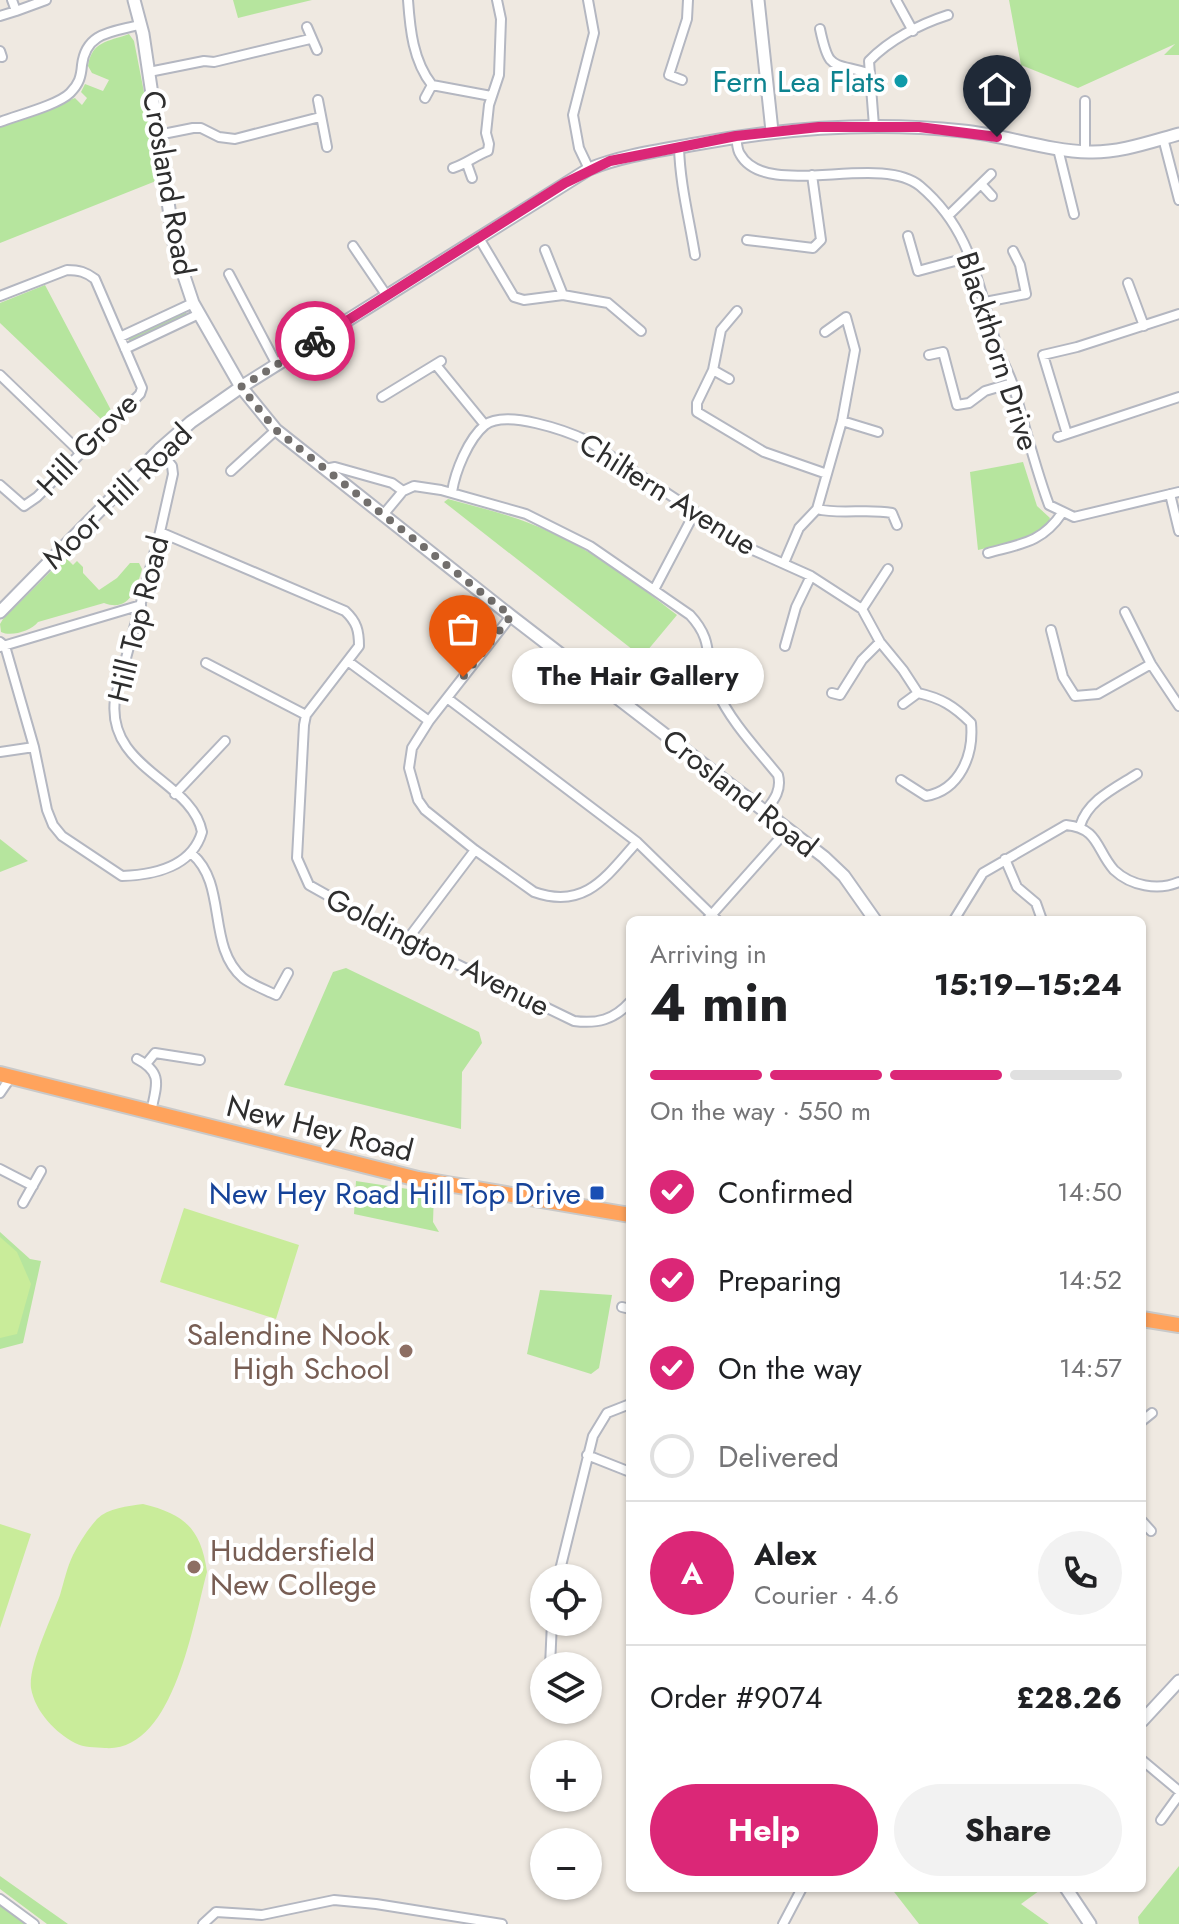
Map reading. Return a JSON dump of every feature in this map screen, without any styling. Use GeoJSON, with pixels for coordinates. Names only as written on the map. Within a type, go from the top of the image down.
{"type":"FeatureCollection","features":[{"type":"Feature","properties":{"kind":"highway","name":"New Hey Road"},"geometry":{"type":"LineString","coordinates":[[5,1075],[418,1179],[626,1214]]}},
{"type":"Feature","properties":{"kind":"highway"},"geometry":{"type":"LineString","coordinates":[[1146,1320],[1179,1325]]}},
{"type":"Feature","properties":{"kind":"street"},"geometry":{"type":"LineString","coordinates":[[12,0],[16,11]]}},
{"type":"Feature","properties":{"kind":"street"},"geometry":{"type":"LineString","coordinates":[[0,16],[46,0]]}},
{"type":"Feature","properties":{"kind":"street","name":"Crosland Road"},"geometry":{"type":"LineString","coordinates":[[134,0],[143,34],[175,249],[183,278],[196,308],[241,387],[276,430],[788,829],[844,876],[872,916]]}},
{"type":"Feature","properties":{"kind":"street"},"geometry":{"type":"LineString","coordinates":[[408,0],[417,58],[423,74],[432,85],[491,96]]}},
{"type":"Feature","properties":{"kind":"street"},"geometry":{"type":"LineString","coordinates":[[453,168],[467,164],[472,157],[488,151],[486,133],[491,96],[500,64],[501,19],[497,0]]}},
{"type":"Feature","properties":{"kind":"street"},"geometry":{"type":"LineString","coordinates":[[588,0],[594,33],[573,115],[577,140],[589,169]]}},
{"type":"Feature","properties":{"kind":"street"},"geometry":{"type":"LineString","coordinates":[[682,80],[669,75],[687,19],[688,0]]}},
{"type":"Feature","properties":{"kind":"street"},"geometry":{"type":"LineString","coordinates":[[758,0],[772,131]]}},
{"type":"Feature","properties":{"kind":"street"},"geometry":{"type":"LineString","coordinates":[[896,0],[913,31]]}},
{"type":"Feature","properties":{"kind":"street"},"geometry":{"type":"LineString","coordinates":[[874,126],[869,61],[913,31],[948,15]]}},
{"type":"Feature","properties":{"kind":"street"},"geometry":{"type":"LineString","coordinates":[[0,122],[67,96],[79,83],[83,53],[89,43],[103,35],[139,25]]}},
{"type":"Feature","properties":{"kind":"street"},"geometry":{"type":"LineString","coordinates":[[307,27],[317,50]]}},
{"type":"Feature","properties":{"kind":"street"},"geometry":{"type":"LineString","coordinates":[[820,29],[826,57],[832,64],[868,73]]}},
{"type":"Feature","properties":{"kind":"street"},"geometry":{"type":"LineString","coordinates":[[149,72],[204,61],[214,62],[310,39]]}},
{"type":"Feature","properties":{"kind":"street"},"geometry":{"type":"LineString","coordinates":[[425,98],[432,85]]}},
{"type":"Feature","properties":{"kind":"street"},"geometry":{"type":"LineString","coordinates":[[318,100],[327,147]]}},
{"type":"Feature","properties":{"kind":"street"},"geometry":{"type":"LineString","coordinates":[[1085,101],[1085,152]]}},
{"type":"Feature","properties":{"kind":"street"},"geometry":{"type":"LineString","coordinates":[[158,135],[201,128],[219,137],[235,139],[320,117]]}},
{"type":"Feature","properties":{"kind":"street","name":"Moor Hill Road"},"geometry":{"type":"LineString","coordinates":[[0,612],[159,450],[191,422],[241,387],[589,169],[610,161],[772,131],[874,126],[967,131],[1085,152],[1134,146],[1179,134]]}},
{"type":"Feature","properties":{"kind":"street","name":"Blackthorn Drive"},"geometry":{"type":"LineString","coordinates":[[736,136],[739,154],[751,167],[774,176],[885,174],[916,183],[948,216],[978,274],[1001,360],[1012,383],[1049,505],[1062,513]]}},
{"type":"Feature","properties":{"kind":"street"},"geometry":{"type":"LineString","coordinates":[[1163,138],[1179,200]]}},
{"type":"Feature","properties":{"kind":"street"},"geometry":{"type":"LineString","coordinates":[[679,147],[680,183],[695,255]]}},
{"type":"Feature","properties":{"kind":"street"},"geometry":{"type":"LineString","coordinates":[[1058,149],[1074,214]]}},
{"type":"Feature","properties":{"kind":"street"},"geometry":{"type":"LineString","coordinates":[[467,164],[472,178]]}},
{"type":"Feature","properties":{"kind":"street"},"geometry":{"type":"LineString","coordinates":[[948,216],[991,174]]}},
{"type":"Feature","properties":{"kind":"street"},"geometry":{"type":"LineString","coordinates":[[747,240],[813,248],[821,240],[812,175]]}},
{"type":"Feature","properties":{"kind":"street"},"geometry":{"type":"LineString","coordinates":[[981,184],[992,196]]}},
{"type":"Feature","properties":{"kind":"street"},"geometry":{"type":"LineString","coordinates":[[908,236],[918,271],[970,257]]}},
{"type":"Feature","properties":{"kind":"street"},"geometry":{"type":"LineString","coordinates":[[479,238],[514,297],[524,300],[563,295],[608,303],[641,331]]}},
{"type":"Feature","properties":{"kind":"street"},"geometry":{"type":"LineString","coordinates":[[353,246],[387,296]]}},
{"type":"Feature","properties":{"kind":"street"},"geometry":{"type":"LineString","coordinates":[[545,250],[563,295]]}},
{"type":"Feature","properties":{"kind":"street"},"geometry":{"type":"LineString","coordinates":[[985,302],[1026,294],[1020,265],[1013,251]]}},
{"type":"Feature","properties":{"kind":"street","name":"Hill Grove"},"geometry":{"type":"LineString","coordinates":[[0,296],[67,270],[78,270],[95,279],[140,382],[140,394],[24,506],[0,485]]}},
{"type":"Feature","properties":{"kind":"street"},"geometry":{"type":"LineString","coordinates":[[229,274],[277,365]]}},
{"type":"Feature","properties":{"kind":"street"},"geometry":{"type":"LineString","coordinates":[[1128,283],[1144,326]]}},
{"type":"Feature","properties":{"kind":"street"},"geometry":{"type":"LineString","coordinates":[[120,337],[196,308]]}},
{"type":"Feature","properties":{"kind":"street","name":"Hill Grove"},"geometry":{"type":"LineString","coordinates":[[125,349],[196,308]]}},
{"type":"Feature","properties":{"kind":"street"},"geometry":{"type":"LineString","coordinates":[[737,311],[721,330],[713,370],[697,403],[697,412],[764,452],[827,474]]}},
{"type":"Feature","properties":{"kind":"street"},"geometry":{"type":"LineString","coordinates":[[1179,314],[1043,355],[1063,435],[1179,397]]}},
{"type":"Feature","properties":{"kind":"street"},"geometry":{"type":"LineString","coordinates":[[784,563],[799,528],[817,509],[842,421],[855,350],[854,337],[846,317],[825,332]]}},
{"type":"Feature","properties":{"kind":"street"},"geometry":{"type":"LineString","coordinates":[[929,355],[943,352],[957,405],[969,403],[985,391],[1012,383]]}},
{"type":"Feature","properties":{"kind":"street"},"geometry":{"type":"LineString","coordinates":[[382,397],[439,363],[485,425],[469,445],[452,492]]}},
{"type":"Feature","properties":{"kind":"street"},"geometry":{"type":"LineString","coordinates":[[713,370],[729,379]]}},
{"type":"Feature","properties":{"kind":"street"},"geometry":{"type":"LineString","coordinates":[[0,375],[81,453]]}},
{"type":"Feature","properties":{"kind":"street","name":"Chiltern Avenue"},"geometry":{"type":"LineString","coordinates":[[485,425],[503,421],[566,430],[588,441],[753,550],[811,576],[862,609]]}},
{"type":"Feature","properties":{"kind":"street"},"geometry":{"type":"LineString","coordinates":[[842,421],[878,432]]}},
{"type":"Feature","properties":{"kind":"street"},"geometry":{"type":"LineString","coordinates":[[231,471],[276,430]]}},
{"type":"Feature","properties":{"kind":"street","name":"Hill Top Road"},"geometry":{"type":"LineString","coordinates":[[159,450],[172,466],[173,474],[115,699],[115,726],[130,751],[196,814],[202,832],[192,854]]}},
{"type":"Feature","properties":{"kind":"street"},"geometry":{"type":"LineString","coordinates":[[325,469],[335,467],[392,483],[403,491]]}},
{"type":"Feature","properties":{"kind":"street"},"geometry":{"type":"LineString","coordinates":[[383,515],[403,491],[414,486],[452,492],[526,514],[561,529],[655,588],[690,615],[707,641],[714,685],[725,707],[778,775],[778,793],[765,812]]}},
{"type":"Feature","properties":{"kind":"street"},"geometry":{"type":"LineString","coordinates":[[988,553],[1034,541],[1052,528],[1062,513],[1074,517],[1174,493],[1179,531]]}},
{"type":"Feature","properties":{"kind":"street"},"geometry":{"type":"LineString","coordinates":[[817,509],[834,513],[892,513],[897,525]]}},
{"type":"Feature","properties":{"kind":"street"},"geometry":{"type":"LineString","coordinates":[[655,588],[695,512]]}},
{"type":"Feature","properties":{"kind":"street"},"geometry":{"type":"LineString","coordinates":[[160,532],[345,611],[354,620],[359,632],[359,646],[349,662],[306,715],[206,663]]}},
{"type":"Feature","properties":{"kind":"street"},"geometry":{"type":"LineString","coordinates":[[888,569],[862,609],[880,642],[918,693],[937,697],[953,706],[971,723],[970,752],[956,781],[938,794],[926,796],[901,780]]}},
{"type":"Feature","properties":{"kind":"street"},"geometry":{"type":"LineString","coordinates":[[785,646],[796,607],[811,576]]}},
{"type":"Feature","properties":{"kind":"street"},"geometry":{"type":"LineString","coordinates":[[141,605],[2,645],[34,747],[47,810],[62,836],[122,876],[180,864],[192,854],[207,869],[225,952],[232,966],[244,979],[276,995],[288,973]]}},
{"type":"Feature","properties":{"kind":"street"},"geometry":{"type":"LineString","coordinates":[[1125,612],[1151,664],[1179,706]]}},
{"type":"Feature","properties":{"kind":"street"},"geometry":{"type":"LineString","coordinates":[[511,616],[429,721],[412,748],[413,788],[425,810],[534,892],[554,897],[582,894],[600,884],[637,842]]}},
{"type":"Feature","properties":{"kind":"street"},"geometry":{"type":"LineString","coordinates":[[1051,630],[1063,677],[1075,696],[1098,694],[1151,664]]}},
{"type":"Feature","properties":{"kind":"street"},"geometry":{"type":"LineString","coordinates":[[832,693],[840,695],[862,660],[880,642]]}},
{"type":"Feature","properties":{"kind":"street"},"geometry":{"type":"LineString","coordinates":[[349,662],[429,721]]}},
{"type":"Feature","properties":{"kind":"street"},"geometry":{"type":"LineString","coordinates":[[903,704],[918,693]]}},
{"type":"Feature","properties":{"kind":"street"},"geometry":{"type":"LineString","coordinates":[[447,698],[637,842],[710,916]]}},
{"type":"Feature","properties":{"kind":"street","name":"Goldington Avenue"},"geometry":{"type":"LineString","coordinates":[[306,715],[297,858],[309,885],[407,940],[574,1021],[588,1023],[609,1019],[626,1006]]}},
{"type":"Feature","properties":{"kind":"street"},"geometry":{"type":"LineString","coordinates":[[175,794],[225,741]]}},
{"type":"Feature","properties":{"kind":"street"},"geometry":{"type":"LineString","coordinates":[[0,752],[34,747]]}},
{"type":"Feature","properties":{"kind":"street"},"geometry":{"type":"LineString","coordinates":[[1080,826],[1084,814],[1106,792],[1137,774]]}},
{"type":"Feature","properties":{"kind":"street"},"geometry":{"type":"LineString","coordinates":[[956,916],[983,873],[1066,825],[1080,826],[1093,836],[1115,870],[1139,885],[1169,886],[1179,882]]}},
{"type":"Feature","properties":{"kind":"street"},"geometry":{"type":"LineString","coordinates":[[714,916],[788,829]]}},
{"type":"Feature","properties":{"kind":"street"},"geometry":{"type":"LineString","coordinates":[[407,940],[475,850]]}},
{"type":"Feature","properties":{"kind":"street"},"geometry":{"type":"LineString","coordinates":[[1005,859],[1017,887],[1036,903],[1041,916]]}},
{"type":"Feature","properties":{"kind":"street"},"geometry":{"type":"LineString","coordinates":[[151,1112],[158,1080],[151,1066],[141,1061],[155,1053],[200,1060]]}},
{"type":"Feature","properties":{"kind":"street"},"geometry":{"type":"LineString","coordinates":[[0,1093],[5,1075]]}},
{"type":"Feature","properties":{"kind":"street"},"geometry":{"type":"LineString","coordinates":[[0,1169],[33,1186]]}},
{"type":"Feature","properties":{"kind":"street"},"geometry":{"type":"LineString","coordinates":[[23,1203],[41,1171]]}},
{"type":"Feature","properties":{"kind":"street"},"geometry":{"type":"LineString","coordinates":[[561,1564],[593,1436],[607,1413],[626,1406]]}},
{"type":"Feature","properties":{"kind":"street"},"geometry":{"type":"LineString","coordinates":[[1146,1418],[1152,1413]]}},
{"type":"Feature","properties":{"kind":"street"},"geometry":{"type":"LineString","coordinates":[[587,1455],[626,1470]]}},
{"type":"Feature","properties":{"kind":"street"},"geometry":{"type":"LineString","coordinates":[[1146,1525],[1151,1531]]}},
{"type":"Feature","properties":{"kind":"street"},"geometry":{"type":"LineString","coordinates":[[1146,1717],[1179,1681]]}},
{"type":"Feature","properties":{"kind":"street"},"geometry":{"type":"LineString","coordinates":[[1146,1764],[1179,1793],[1161,1820]]}},
{"type":"Feature","properties":{"kind":"street"},"geometry":{"type":"LineString","coordinates":[[783,1924],[800,1892]]}},
{"type":"Feature","properties":{"kind":"street"},"geometry":{"type":"LineString","coordinates":[[1069,1892],[1090,1924]]}},
{"type":"Feature","properties":{"kind":"street"},"geometry":{"type":"LineString","coordinates":[[0,1899],[34,1924]]}},
{"type":"Feature","properties":{"kind":"street"},"geometry":{"type":"LineString","coordinates":[[203,1924],[216,1912],[262,1915],[334,1900],[502,1924]]}},
{"type":"Feature","properties":{"kind":"green space"},"geometry":{"type":"Polygon","coordinates":[[[233,0],[312,0],[238,18],[233,0]]]}},
{"type":"Feature","properties":{"kind":"green space"},"geometry":{"type":"Polygon","coordinates":[[[1009,0],[1179,0],[1179,55],[1164,55],[1175,44],[1078,88],[1021,65],[1009,0]]]}},
{"type":"Feature","properties":{"kind":"green space"},"geometry":{"type":"Polygon","coordinates":[[[129,34],[134,41],[161,179],[0,243],[0,127],[75,98],[82,105],[87,98],[81,92],[85,84],[103,91],[109,80],[92,73],[88,66],[90,58],[97,47],[129,34]]]}},
{"type":"Feature","properties":{"kind":"green space"},"geometry":{"type":"Polygon","coordinates":[[[45,285],[112,412],[103,421],[0,323],[0,303],[45,285]]]}},
{"type":"Feature","properties":{"kind":"green space"},"geometry":{"type":"Polygon","coordinates":[[[185,311],[187,315],[131,343],[128,338],[185,311]]]}},
{"type":"Feature","properties":{"kind":"green space"},"geometry":{"type":"Polygon","coordinates":[[[1023,462],[1037,506],[1050,518],[1046,528],[1037,536],[978,550],[970,472],[1023,462]]]}},
{"type":"Feature","properties":{"kind":"green space"},"geometry":{"type":"Polygon","coordinates":[[[448,499],[524,521],[565,539],[615,569],[677,615],[642,657],[444,502],[448,499]]]}},
{"type":"Feature","properties":{"kind":"green space"},"geometry":{"type":"Polygon","coordinates":[[[65,557],[73,565],[77,561],[83,567],[83,573],[99,590],[117,578],[130,563],[139,563],[142,569],[131,596],[120,604],[104,603],[38,622],[21,632],[1,632],[3,619],[65,557]]]}},
{"type":"Feature","properties":{"kind":"green space"},"geometry":{"type":"Polygon","coordinates":[[[0,839],[28,861],[0,872],[0,839]]]}},
{"type":"Feature","properties":{"kind":"green space"},"geometry":{"type":"Polygon","coordinates":[[[346,968],[479,1032],[482,1043],[462,1072],[461,1129],[284,1085],[333,972],[346,968]]]}},
{"type":"Feature","properties":{"kind":"green space"},"geometry":{"type":"Polygon","coordinates":[[[356,1181],[434,1193],[433,1222],[439,1232],[354,1214],[356,1181]]]}},
{"type":"Feature","properties":{"kind":"green space"},"geometry":{"type":"Polygon","coordinates":[[[184,1208],[299,1245],[276,1319],[160,1282],[184,1208]]]}},
{"type":"Feature","properties":{"kind":"green space"},"geometry":{"type":"Polygon","coordinates":[[[0,1232],[30,1259],[41,1261],[23,1343],[0,1349],[0,1232]]]}},
{"type":"Feature","properties":{"kind":"green space"},"geometry":{"type":"Polygon","coordinates":[[[0,1237],[17,1252],[31,1284],[17,1334],[0,1338],[0,1237]]]}},
{"type":"Feature","properties":{"kind":"green space"},"geometry":{"type":"Polygon","coordinates":[[[540,1290],[612,1295],[599,1368],[591,1374],[527,1354],[540,1290]]]}},
{"type":"Feature","properties":{"kind":"green space"},"geometry":{"type":"Polygon","coordinates":[[[143,1504],[180,1518],[200,1544],[207,1572],[195,1621],[177,1681],[164,1708],[148,1730],[129,1744],[105,1748],[82,1746],[61,1734],[47,1721],[37,1705],[31,1688],[33,1667],[69,1564],[84,1536],[107,1512],[143,1504]]]}},
{"type":"Feature","properties":{"kind":"green space"},"geometry":{"type":"Polygon","coordinates":[[[0,1524],[31,1534],[0,1628],[0,1524]]]}},
{"type":"Feature","properties":{"kind":"green space"},"geometry":{"type":"Polygon","coordinates":[[[1179,1866],[1179,1924],[1139,1924],[1138,1917],[1179,1866]]]}},
{"type":"Feature","properties":{"kind":"green space"},"geometry":{"type":"Polygon","coordinates":[[[0,1876],[68,1924],[47,1924],[0,1889],[0,1876]]]}},
{"type":"Feature","properties":{"kind":"green space"},"geometry":{"type":"Polygon","coordinates":[[[894,1892],[1038,1892],[1021,1904],[1049,1924],[919,1924],[894,1892]]]}},
{"type":"Feature","properties":{"kind":"green space"},"geometry":{"type":"Polygon","coordinates":[[[0,1905],[26,1924],[0,1924],[0,1905]]]}},
{"type":"Feature","properties":{"kind":"way so far"},"geometry":{"type":"LineString","coordinates":[[315,341],[241,387],[276,430],[511,616],[463,677]]}},
{"type":"Feature","properties":{"kind":"place","name":"Fern Lea Flats"},"geometry":{"type":"Point","coordinates":[901,81]}},
{"type":"Feature","properties":{"kind":"place","name":"The Hair Gallery"},"geometry":{"type":"Point","coordinates":[463,677]}},
{"type":"Feature","properties":{"kind":"place","name":"New Hey Road Hill Top Drive"},"geometry":{"type":"Point","coordinates":[597,1193]}},
{"type":"Feature","properties":{"kind":"place","name":"Salendine Nook High School"},"geometry":{"type":"Point","coordinates":[406,1351]}},
{"type":"Feature","properties":{"kind":"place","name":"Huddersfield New College"},"geometry":{"type":"Point","coordinates":[194,1567]}},
{"type":"Feature","properties":{"kind":"route"},"geometry":{"type":"LineString","coordinates":[[315,341],[565,183],[610,161],[736,136],[819,127],[919,127],[997,137]]}}]}
